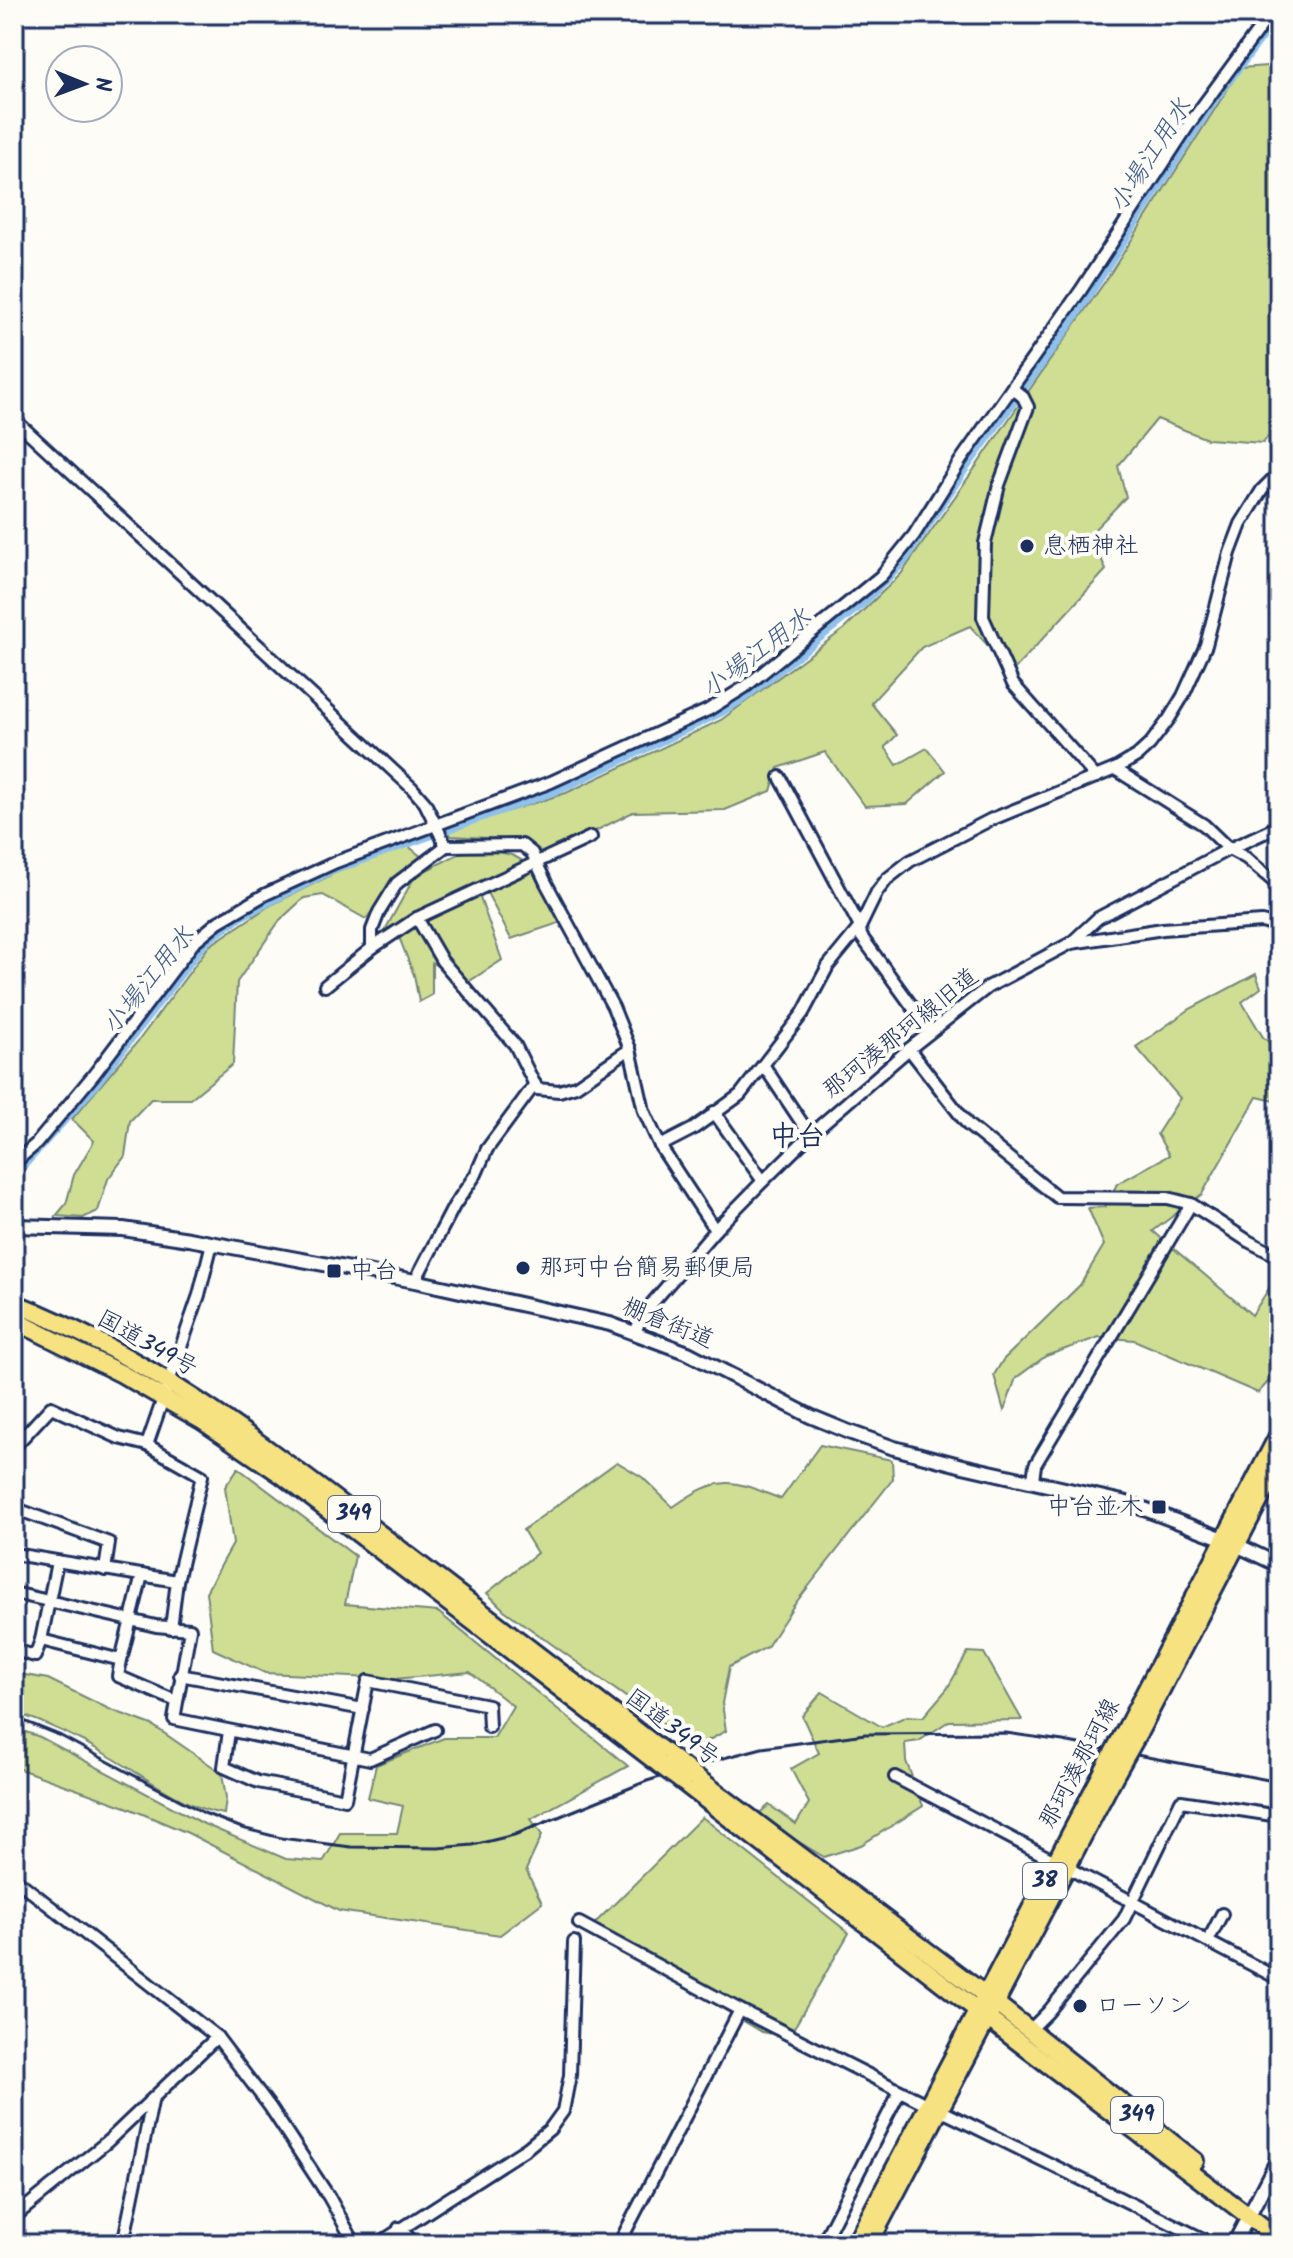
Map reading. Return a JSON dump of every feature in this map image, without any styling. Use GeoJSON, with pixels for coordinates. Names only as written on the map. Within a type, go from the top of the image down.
{"type":"FeatureCollection","features":[{"type":"Feature","properties":{"kind":"main road","name":"国道349号"},"geometry":{"type":"LineString","coordinates":[[14,1303],[86,1336],[170,1382],[270,1449],[665,1761]]}},
{"type":"Feature","properties":{"kind":"main road","name":"国道349号"},"geometry":{"type":"LineString","coordinates":[[14,1320],[84,1353],[164,1398],[282,1475],[689,1779],[1251,2211],[1279,2225]]}},
{"type":"Feature","properties":{"kind":"main road","name":"那珂湊那珂線"},"geometry":{"type":"LineString","coordinates":[[869,2244],[986,2006],[1230,1542],[1279,1434]]}},
{"type":"Feature","properties":{"kind":"main road","name":"那珂湊那珂線"},"geometry":{"type":"LineString","coordinates":[[1230,1542],[1279,1463]]}},
{"type":"Feature","properties":{"kind":"main road","name":"国道349号"},"geometry":{"type":"LineString","coordinates":[[986,2006],[1029,2031],[1251,2211],[1279,2239]]}},
{"type":"Feature","properties":{"kind":"main road","name":"那珂湊那珂線"},"geometry":{"type":"LineString","coordinates":[[855,2244],[934,2108]]}},
{"type":"Feature","properties":{"kind":"street"},"geometry":{"type":"LineString","coordinates":[[14,1163],[36,1144],[95,1073],[195,941],[218,922],[266,894],[336,862],[441,834],[708,710],[745,687],[881,576],[899,555],[961,460],[1017,392],[1190,123],[1270,14]]}},
{"type":"Feature","properties":{"kind":"street"},"geometry":{"type":"LineString","coordinates":[[1017,392],[1028,407],[999,485],[985,543],[983,617],[1013,684],[1096,777]]}},
{"type":"Feature","properties":{"kind":"street"},"geometry":{"type":"LineString","coordinates":[[14,419],[412,788],[425,803],[441,834]]}},
{"type":"Feature","properties":{"kind":"street"},"geometry":{"type":"LineString","coordinates":[[660,1146],[693,1129],[740,1095],[803,1013],[828,966],[860,927],[887,879],[910,861],[990,820],[1115,769],[1150,744],[1183,696],[1206,645],[1230,553],[1241,524],[1262,490],[1273,479],[1279,478]]}},
{"type":"Feature","properties":{"kind":"street"},"geometry":{"type":"LineString","coordinates":[[1115,769],[1204,825],[1229,849],[1246,858],[1279,886]]}},
{"type":"Feature","properties":{"kind":"street"},"geometry":{"type":"LineString","coordinates":[[780,777],[860,927],[861,936],[930,1031]]}},
{"type":"Feature","properties":{"kind":"street"},"geometry":{"type":"LineString","coordinates":[[1071,943],[1098,918],[1279,826]]}},
{"type":"Feature","properties":{"kind":"street"},"geometry":{"type":"LineString","coordinates":[[441,834],[522,845],[532,853],[613,1007],[630,1049],[644,1111],[660,1146],[715,1230]]}},
{"type":"Feature","properties":{"kind":"street"},"geometry":{"type":"LineString","coordinates":[[372,948],[372,930],[379,912],[397,883],[441,834]]}},
{"type":"Feature","properties":{"kind":"street"},"geometry":{"type":"LineString","coordinates":[[325,986],[372,948],[417,918],[591,837]]}},
{"type":"Feature","properties":{"kind":"street"},"geometry":{"type":"LineString","coordinates":[[417,918],[442,961],[515,1045],[537,1089],[567,1089],[630,1049]]}},
{"type":"Feature","properties":{"kind":"street","name":"那珂湊那珂線旧道"},"geometry":{"type":"LineString","coordinates":[[635,1333],[642,1315],[715,1230],[763,1181],[810,1135],[909,1049],[988,987],[1071,943],[1163,929],[1262,922],[1279,927]]}},
{"type":"Feature","properties":{"kind":"street"},"geometry":{"type":"LineString","coordinates":[[909,1049],[968,1125],[1057,1197],[1168,1198],[1191,1204],[1279,1257]]}},
{"type":"Feature","properties":{"kind":"street"},"geometry":{"type":"LineString","coordinates":[[764,1066],[810,1135]]}},
{"type":"Feature","properties":{"kind":"street"},"geometry":{"type":"LineString","coordinates":[[415,1281],[487,1149],[535,1084]]}},
{"type":"Feature","properties":{"kind":"street"},"geometry":{"type":"LineString","coordinates":[[714,1112],[763,1181]]}},
{"type":"Feature","properties":{"kind":"street"},"geometry":{"type":"LineString","coordinates":[[1033,1480],[1035,1465],[1191,1204]]}},
{"type":"Feature","properties":{"kind":"street","name":"棚倉街道"},"geometry":{"type":"LineString","coordinates":[[14,1226],[123,1229],[415,1281],[570,1313],[688,1353],[810,1416],[894,1448],[1131,1504],[1278,1564]]}},
{"type":"Feature","properties":{"kind":"street"},"geometry":{"type":"LineString","coordinates":[[147,1445],[199,1295],[212,1243]]}},
{"type":"Feature","properties":{"kind":"street"},"geometry":{"type":"LineString","coordinates":[[14,1447],[51,1407],[119,1438],[147,1445],[202,1476],[177,1581],[171,1628]]}},
{"type":"Feature","properties":{"kind":"street"},"geometry":{"type":"LineString","coordinates":[[14,1508],[109,1543],[105,1570]]}},
{"type":"Feature","properties":{"kind":"street"},"geometry":{"type":"LineString","coordinates":[[14,1554],[177,1581]]}},
{"type":"Feature","properties":{"kind":"street"},"geometry":{"type":"LineString","coordinates":[[14,1650],[35,1656],[51,1601],[57,1562]]}},
{"type":"Feature","properties":{"kind":"street"},"geometry":{"type":"LineString","coordinates":[[142,1575],[118,1676],[176,1701]]}},
{"type":"Feature","properties":{"kind":"street"},"geometry":{"type":"LineString","coordinates":[[14,1593],[131,1620],[190,1629],[174,1719],[370,1759],[435,1730]]}},
{"type":"Feature","properties":{"kind":"street"},"geometry":{"type":"LineString","coordinates":[[41,1640],[121,1660]]}},
{"type":"Feature","properties":{"kind":"street"},"geometry":{"type":"LineString","coordinates":[[180,1675],[363,1709]]}},
{"type":"Feature","properties":{"kind":"street"},"geometry":{"type":"LineString","coordinates":[[229,1731],[224,1767],[258,1782],[345,1799],[368,1681],[488,1705],[489,1727]]}},
{"type":"Feature","properties":{"kind":"street"},"geometry":{"type":"LineString","coordinates":[[895,1777],[1279,1979]]}},
{"type":"Feature","properties":{"kind":"street"},"geometry":{"type":"LineString","coordinates":[[1029,2031],[1124,1919],[1181,1801],[1279,1816]]}},
{"type":"Feature","properties":{"kind":"street"},"geometry":{"type":"LineString","coordinates":[[14,1878],[217,2037],[270,2107],[329,2197],[351,2241]]}},
{"type":"Feature","properties":{"kind":"street"},"geometry":{"type":"LineString","coordinates":[[1208,1941],[1222,1914]]}},
{"type":"Feature","properties":{"kind":"street"},"geometry":{"type":"LineString","coordinates":[[579,1923],[740,2010],[1213,2244]]}},
{"type":"Feature","properties":{"kind":"street"},"geometry":{"type":"LineString","coordinates":[[378,2244],[527,2148],[550,2129],[563,2111],[570,2075],[574,1942]]}},
{"type":"Feature","properties":{"kind":"street"},"geometry":{"type":"LineString","coordinates":[[619,2244],[740,2010]]}},
{"type":"Feature","properties":{"kind":"street"},"geometry":{"type":"LineString","coordinates":[[14,2217],[152,2102],[217,2037]]}},
{"type":"Feature","properties":{"kind":"street"},"geometry":{"type":"LineString","coordinates":[[822,2244],[900,2091]]}},
{"type":"Feature","properties":{"kind":"street"},"geometry":{"type":"LineString","coordinates":[[123,2244],[152,2102]]}},
{"type":"Feature","properties":{"kind":"street"},"geometry":{"type":"LineString","coordinates":[[1234,2244],[1279,2157]]}},
{"type":"Feature","properties":{"kind":"street"},"geometry":{"type":"LineString","coordinates":[[399,2228],[415,2244]]}},
{"type":"Feature","properties":{"kind":"green space"},"geometry":{"type":"Polygon","coordinates":[[[1279,65],[1279,423],[1263,443],[1207,439],[1157,419],[1118,466],[1126,497],[1091,533],[1106,570],[1012,672],[970,626],[922,647],[871,703],[897,735],[885,747],[897,765],[927,748],[945,771],[907,804],[865,806],[825,752],[778,768],[771,791],[725,810],[633,812],[546,856],[526,840],[451,836],[448,830],[566,793],[721,720],[844,629],[901,574],[1106,280],[1241,68],[1279,65]]]}},
{"type":"Feature","properties":{"kind":"green space"},"geometry":{"type":"Polygon","coordinates":[[[407,845],[423,858],[394,881],[366,919],[323,895],[304,898],[280,920],[237,982],[233,1064],[190,1099],[151,1099],[130,1121],[125,1156],[108,1179],[98,1211],[83,1218],[56,1216],[66,1204],[74,1175],[94,1141],[72,1119],[139,1040],[209,946],[269,906],[335,873],[407,845]]]}},
{"type":"Feature","properties":{"kind":"green space"},"geometry":{"type":"Polygon","coordinates":[[[470,848],[509,854],[522,861],[542,885],[562,922],[511,939],[482,883],[385,930],[415,876],[470,848]]]}},
{"type":"Feature","properties":{"kind":"green space"},"geometry":{"type":"Polygon","coordinates":[[[479,895],[502,960],[468,982],[432,963],[432,995],[419,1002],[414,975],[399,937],[427,917],[479,895]]]}},
{"type":"Feature","properties":{"kind":"green space"},"geometry":{"type":"Polygon","coordinates":[[[1256,974],[1261,988],[1242,1002],[1263,1037],[1279,1051],[1279,1102],[1257,1097],[1202,1194],[1153,1231],[1252,1315],[1279,1273],[1279,1370],[1258,1393],[1134,1340],[1099,1337],[1046,1356],[1016,1378],[1004,1411],[994,1375],[1003,1360],[1080,1285],[1104,1245],[1088,1208],[1105,1207],[1117,1184],[1169,1155],[1157,1134],[1180,1098],[1136,1047],[1190,1009],[1256,974]]]}},
{"type":"Feature","properties":{"kind":"green space"},"geometry":{"type":"Polygon","coordinates":[[[820,1445],[892,1460],[893,1479],[794,1605],[767,1647],[729,1667],[722,1703],[726,1731],[696,1747],[504,1610],[487,1593],[537,1553],[523,1530],[617,1462],[642,1477],[673,1507],[702,1489],[726,1483],[750,1487],[781,1499],[820,1445]]]}},
{"type":"Feature","properties":{"kind":"green space"},"geometry":{"type":"Polygon","coordinates":[[[238,1468],[355,1556],[345,1604],[438,1612],[628,1766],[531,1819],[542,1835],[526,1870],[542,1903],[500,1935],[339,1911],[188,1833],[14,1767],[14,1728],[40,1737],[204,1824],[286,1859],[323,1862],[340,1833],[397,1833],[403,1806],[368,1798],[376,1765],[444,1738],[494,1738],[513,1706],[470,1672],[394,1679],[265,1673],[213,1649],[206,1592],[233,1544],[225,1487],[238,1468]]]}},
{"type":"Feature","properties":{"kind":"green space"},"geometry":{"type":"Polygon","coordinates":[[[968,1652],[984,1653],[1022,1720],[949,1721],[919,1741],[905,1743],[906,1761],[923,1806],[861,1845],[824,1857],[756,1816],[769,1805],[796,1824],[809,1803],[791,1769],[819,1753],[802,1716],[822,1692],[882,1727],[907,1716],[923,1717],[947,1689],[968,1652]]]}},
{"type":"Feature","properties":{"kind":"green space"},"geometry":{"type":"Polygon","coordinates":[[[14,1673],[48,1679],[109,1709],[152,1725],[222,1773],[226,1798],[224,1814],[179,1798],[86,1743],[14,1712],[14,1673]]]}},
{"type":"Feature","properties":{"kind":"green space"},"geometry":{"type":"Polygon","coordinates":[[[702,1817],[849,1933],[791,2033],[778,2035],[762,2032],[587,1931],[702,1817]]]}},
{"type":"Feature","properties":{"kind":"waterway","name":"小場江用水"},"geometry":{"type":"LineString","coordinates":[[14,1175],[92,1088],[204,942],[240,916],[331,870],[561,788],[720,712],[744,697],[863,602],[903,561],[964,469],[1070,323],[1213,101],[1278,14]]}},
{"type":"Feature","properties":{"kind":"railway"},"geometry":{"type":"LineString","coordinates":[[14,1717],[61,1736],[204,1813],[242,1828],[281,1838],[351,1847],[438,1848],[473,1845],[514,1835],[647,1781],[716,1760],[762,1748],[865,1734],[1006,1733],[1279,1782]]}},
{"type":"Feature","properties":{"kind":"place","name":"息栖神社"},"geometry":{"type":"Point","coordinates":[1027,546]}},
{"type":"Feature","properties":{"kind":"place","name":"那珂中台簡易郵便局"},"geometry":{"type":"Point","coordinates":[523,1268]}},
{"type":"Feature","properties":{"kind":"place","name":"中台"},"geometry":{"type":"Point","coordinates":[334,1271]}},
{"type":"Feature","properties":{"kind":"place","name":"中台並木"},"geometry":{"type":"Point","coordinates":[1159,1507]}},
{"type":"Feature","properties":{"kind":"place","name":"ローソン"},"geometry":{"type":"Point","coordinates":[1080,2006]}},
{"type":"Feature","properties":{"kind":"district","name":"中台"},"geometry":{"type":"Point","coordinates":[797,1137]}}]}
